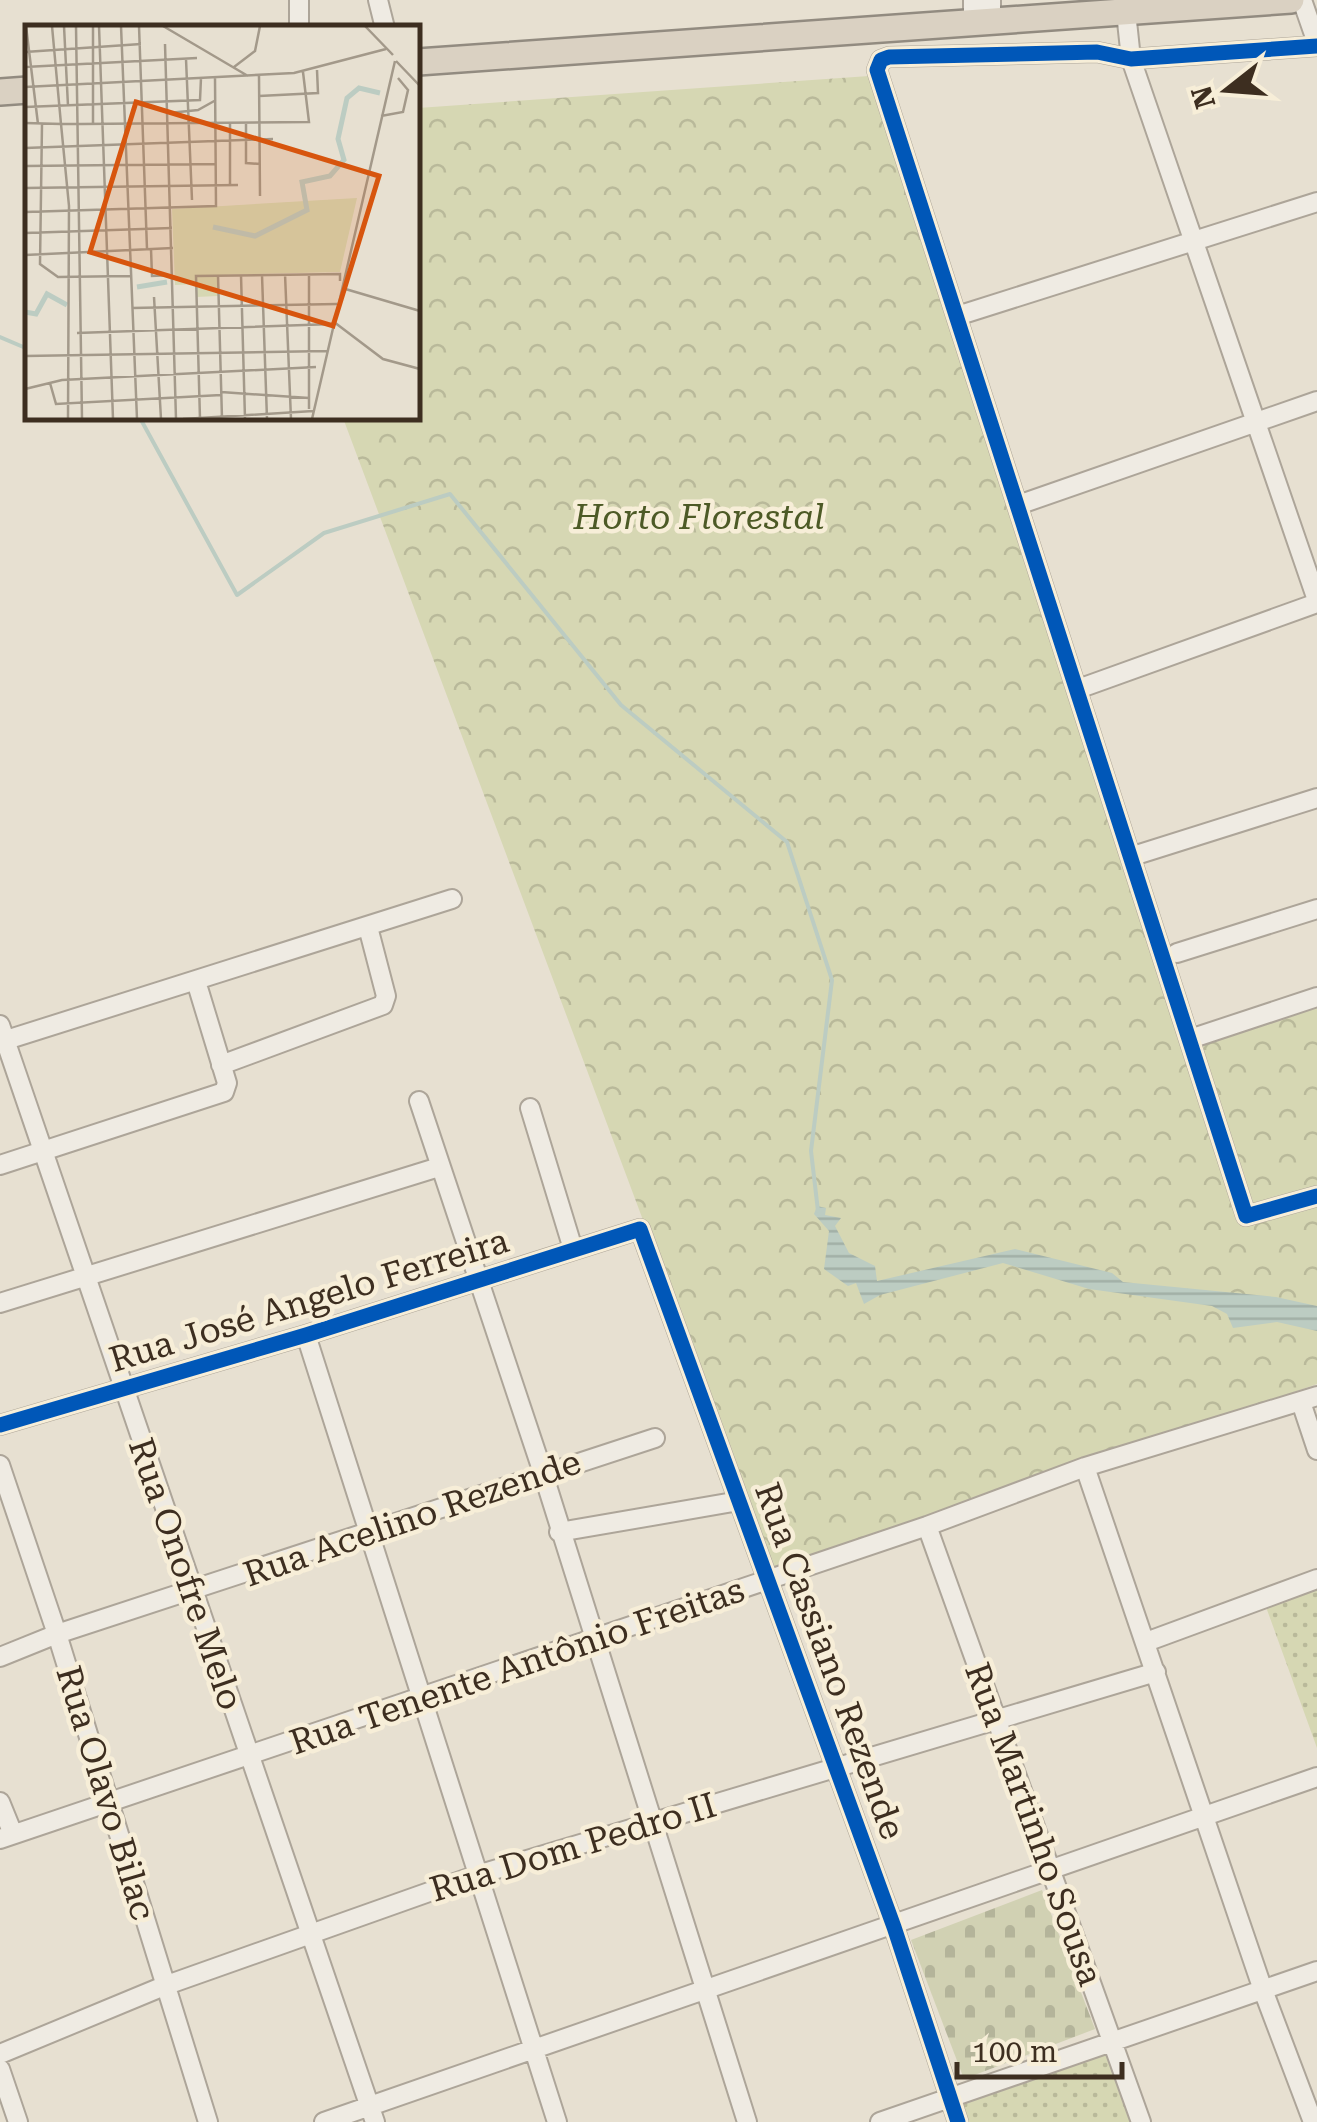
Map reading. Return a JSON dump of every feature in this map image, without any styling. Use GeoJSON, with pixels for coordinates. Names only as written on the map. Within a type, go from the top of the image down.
{"type":"FeatureCollection","features":[{"type":"Feature","properties":{"kind":"highway"},"geometry":{"type":"LineString","coordinates":[[420,62],[982,10],[1126,12],[1286,0]]}},
{"type":"Feature","properties":{"kind":"highway"},"geometry":{"type":"LineString","coordinates":[[0,92],[25,90]]}},
{"type":"Feature","properties":{"kind":"street"},"geometry":{"type":"LineString","coordinates":[[299,0],[300,25]]}},
{"type":"Feature","properties":{"kind":"street"},"geometry":{"type":"LineString","coordinates":[[378,0],[384,25]]}},
{"type":"Feature","properties":{"kind":"street"},"geometry":{"type":"LineString","coordinates":[[1302,0],[1317,44],[1132,59],[1097,52],[889,57],[878,62],[1246,1216],[1317,1196]]}},
{"type":"Feature","properties":{"kind":"street"},"geometry":{"type":"LineString","coordinates":[[1078,689],[1317,602],[1132,59],[1126,12]]}},
{"type":"Feature","properties":{"kind":"street"},"geometry":{"type":"LineString","coordinates":[[957,316],[1317,202]]}},
{"type":"Feature","properties":{"kind":"street"},"geometry":{"type":"LineString","coordinates":[[1018,506],[1317,401]]}},
{"type":"Feature","properties":{"kind":"street"},"geometry":{"type":"LineString","coordinates":[[1134,856],[1317,798]]}},
{"type":"Feature","properties":{"kind":"street"},"geometry":{"type":"LineString","coordinates":[[2,1036],[196,981],[452,899]]}},
{"type":"Feature","properties":{"kind":"street"},"geometry":{"type":"LineString","coordinates":[[1177,953],[1317,908]]}},
{"type":"Feature","properties":{"kind":"street"},"geometry":{"type":"LineString","coordinates":[[221,1064],[380,1008],[386,996],[368,927]]}},
{"type":"Feature","properties":{"kind":"street"},"geometry":{"type":"LineString","coordinates":[[0,1165],[220,1094],[228,1086],[196,981]]}},
{"type":"Feature","properties":{"kind":"street"},"geometry":{"type":"LineString","coordinates":[[1190,1038],[1317,997]]}},
{"type":"Feature","properties":{"kind":"street","name":"Rua Onofre Melo"},"geometry":{"type":"LineString","coordinates":[[2,1036],[372,2114]]}},
{"type":"Feature","properties":{"kind":"street"},"geometry":{"type":"LineString","coordinates":[[418,1101],[543,1472],[747,2122]]}},
{"type":"Feature","properties":{"kind":"street"},"geometry":{"type":"LineString","coordinates":[[530,1108],[573,1249]]}},
{"type":"Feature","properties":{"kind":"street"},"geometry":{"type":"LineString","coordinates":[[0,1303],[440,1167]]}},
{"type":"Feature","properties":{"kind":"street","name":"Rua José Angelo Ferreira"},"geometry":{"type":"LineString","coordinates":[[0,1425],[306,1335],[635,1230]]}},
{"type":"Feature","properties":{"kind":"street","name":"Rua Cassiano Rezende"},"geometry":{"type":"LineString","coordinates":[[635,1230],[644,1234],[894,1927],[958,2122]]}},
{"type":"Feature","properties":{"kind":"street"},"geometry":{"type":"LineString","coordinates":[[306,1335],[557,2122]]}},
{"type":"Feature","properties":{"kind":"street"},"geometry":{"type":"LineString","coordinates":[[1309,1399],[1317,1450]]}},
{"type":"Feature","properties":{"kind":"street","name":"Rua Tenente Antônio Freitas"},"geometry":{"type":"LineString","coordinates":[[6,1836],[248,1758],[593,1636],[927,1526],[1085,1466],[1309,1399]]}},
{"type":"Feature","properties":{"kind":"street","name":"Rua Acelino Rezende"},"geometry":{"type":"LineString","coordinates":[[0,1658],[57,1634],[372,1534],[543,1472],[655,1438]]}},
{"type":"Feature","properties":{"kind":"street","name":"Rua Olavo Bilac"},"geometry":{"type":"LineString","coordinates":[[0,1465],[57,1634],[208,2122]]}},
{"type":"Feature","properties":{"kind":"street"},"geometry":{"type":"LineString","coordinates":[[1085,1466],[1263,1990],[1313,2122]]}},
{"type":"Feature","properties":{"kind":"street"},"geometry":{"type":"LineString","coordinates":[[560,1532],[739,1500]]}},
{"type":"Feature","properties":{"kind":"street","name":"Rua Martinho Sousa"},"geometry":{"type":"LineString","coordinates":[[927,1526],[1140,2122]]}},
{"type":"Feature","properties":{"kind":"street"},"geometry":{"type":"LineString","coordinates":[[1146,1642],[1317,1579]]}},
{"type":"Feature","properties":{"kind":"street","name":"Rua Dom Pedro II"},"geometry":{"type":"LineString","coordinates":[[0,2054],[164,1986],[477,1875],[1156,1672]]}},
{"type":"Feature","properties":{"kind":"street"},"geometry":{"type":"LineString","coordinates":[[324,2122],[372,2114],[533,2050],[1317,1777]]}},
{"type":"Feature","properties":{"kind":"street"},"geometry":{"type":"LineString","coordinates":[[0,1802],[6,1836]]}},
{"type":"Feature","properties":{"kind":"street"},"geometry":{"type":"LineString","coordinates":[[880,2122],[1317,1971]]}},
{"type":"Feature","properties":{"kind":"street"},"geometry":{"type":"LineString","coordinates":[[0,2069],[18,2122]]}},
{"type":"Feature","properties":{"kind":"green space","name":"Horto Florestal"},"geometry":{"type":"Polygon","coordinates":[[[869,76],[1187,1050],[1317,1008],[1317,1384],[775,1573],[344,420],[420,420],[420,108],[869,76]]]}},
{"type":"Feature","properties":{"kind":"green space"},"geometry":{"type":"Polygon","coordinates":[[[1317,1588],[1317,1748],[1266,1607],[1317,1588]]]}},
{"type":"Feature","properties":{"kind":"green space"},"geometry":{"type":"Polygon","coordinates":[[[1042,1890],[1095,2029],[964,2079],[911,1940],[1042,1890]]]}},
{"type":"Feature","properties":{"kind":"green space"},"geometry":{"type":"Polygon","coordinates":[[[1107,2044],[1132,2122],[962,2122],[953,2094],[1107,2044]]]}},
{"type":"Feature","properties":{"kind":"shaded area"},"geometry":{"type":"Polygon","coordinates":[[[817,1206],[826,1208],[825,1215],[841,1218],[835,1226],[849,1253],[875,1266],[877,1281],[1015,1249],[1112,1273],[1123,1282],[1276,1297],[1317,1306],[1317,1331],[1277,1322],[1233,1328],[1227,1314],[1212,1306],[1089,1289],[1003,1263],[880,1295],[864,1304],[856,1283],[848,1286],[824,1269],[829,1231],[814,1214],[817,1206]]]}},
{"type":"Feature","properties":{"kind":"waterway"},"geometry":{"type":"LineString","coordinates":[[0,337],[25,348]]}},
{"type":"Feature","properties":{"kind":"waterway"},"geometry":{"type":"LineString","coordinates":[[141,420],[237,595],[324,533],[450,494],[621,705],[787,842],[832,980],[811,1151],[818,1211]]}},
{"type":"Feature","properties":{"kind":"cycle path"},"geometry":{"type":"LineString","coordinates":[[1317,46],[1131,59],[1097,52],[889,57],[881,60],[877,70],[1246,1216],[1317,1196]]}},
{"type":"Feature","properties":{"kind":"cycle path"},"geometry":{"type":"LineString","coordinates":[[0,1425],[306,1335],[640,1229],[894,1927],[958,2122]]}}]}
